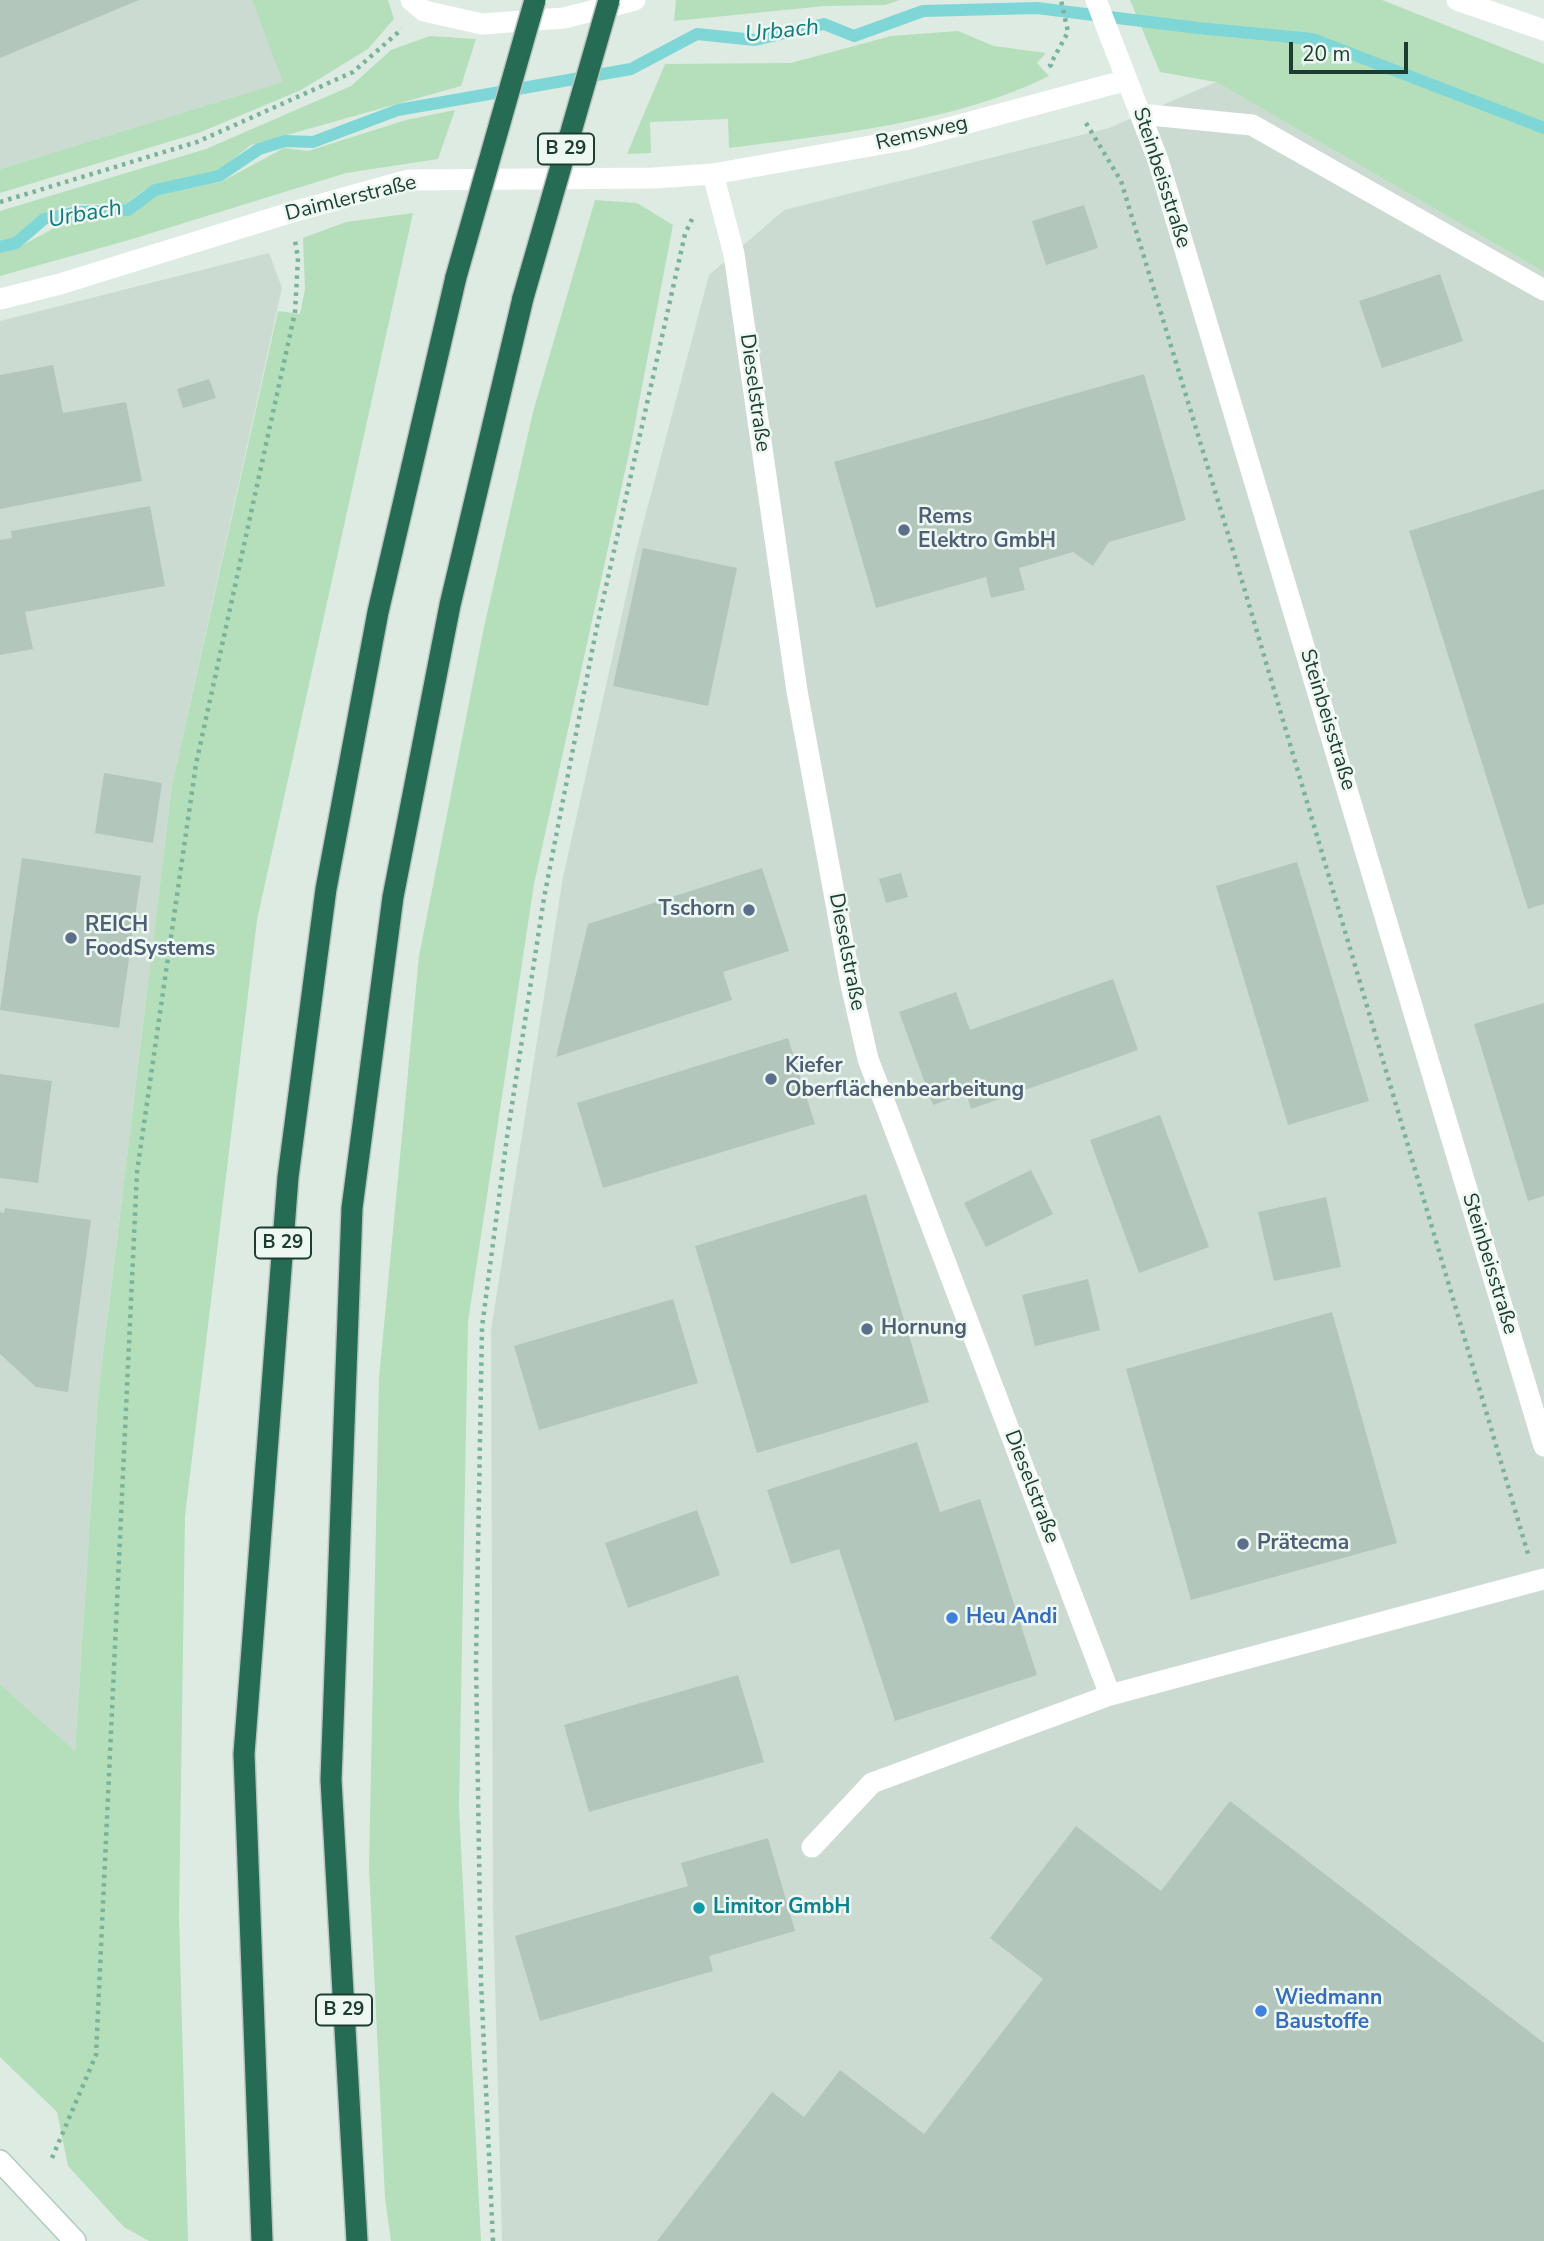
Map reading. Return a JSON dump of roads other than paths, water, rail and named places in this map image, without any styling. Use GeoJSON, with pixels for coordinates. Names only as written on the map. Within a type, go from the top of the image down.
{"type":"FeatureCollection","features":[{"type":"Feature","properties":{"kind":"highway","name":"B 29"},"geometry":{"type":"LineString","coordinates":[[261,2233],[244,1754],[288,1177],[324,902],[378,612],[456,277],[535,0]]}},
{"type":"Feature","properties":{"kind":"highway","name":"B 29"},"geometry":{"type":"LineString","coordinates":[[357,2241],[331,1780],[352,1208],[393,897],[450,605],[523,298],[609,0]]}},
{"type":"Feature","properties":{"kind":"street"},"geometry":{"type":"LineString","coordinates":[[417,5],[482,24],[564,19],[635,0]]}},
{"type":"Feature","properties":{"kind":"street","name":"Steinbeisstraße"},"geometry":{"type":"LineString","coordinates":[[1096,0],[1158,160],[1544,1446]]}},
{"type":"Feature","properties":{"kind":"street"},"geometry":{"type":"LineString","coordinates":[[1457,0],[1544,30]]}},
{"type":"Feature","properties":{"kind":"street","name":"Remsweg"},"geometry":{"type":"LineString","coordinates":[[713,174],[904,140],[1127,80]]}},
{"type":"Feature","properties":{"kind":"street"},"geometry":{"type":"LineString","coordinates":[[1140,114],[1252,125],[1544,290]]}},
{"type":"Feature","properties":{"kind":"street","name":"Daimlerstraße"},"geometry":{"type":"LineString","coordinates":[[0,299],[60,284],[289,213],[408,180],[654,178],[713,174]]}},
{"type":"Feature","properties":{"kind":"street","name":"Dieselstraße"},"geometry":{"type":"LineString","coordinates":[[713,174],[734,254],[797,691],[847,966],[868,1059],[1110,1695]]}},
{"type":"Feature","properties":{"kind":"street"},"geometry":{"type":"LineString","coordinates":[[813,1847],[872,1783],[1110,1695],[1540,1580]]}},
{"type":"Feature","properties":{"kind":"street"},"geometry":{"type":"LineString","coordinates":[[0,2161],[75,2241]]}},
{"type":"Feature","properties":{"kind":"waterway","name":"Urbach"},"geometry":{"type":"LineString","coordinates":[[0,247],[16,243],[44,219],[76,212],[128,210],[155,190],[219,176],[259,149],[285,141],[313,142],[398,110],[631,69],[697,34],[755,40],[824,24],[854,36],[923,11],[1037,8],[1313,39],[1544,128]]}},
{"type":"Feature","properties":{"kind":"place","name":"Rems Elektro GmbH"},"geometry":{"type":"Point","coordinates":[904,530]}},
{"type":"Feature","properties":{"kind":"place","name":"Tschorn"},"geometry":{"type":"Point","coordinates":[749,910]}},
{"type":"Feature","properties":{"kind":"place","name":"REICH FoodSystems"},"geometry":{"type":"Point","coordinates":[71,938]}},
{"type":"Feature","properties":{"kind":"place","name":"Kiefer Oberflächenbearbeitung"},"geometry":{"type":"Point","coordinates":[771,1079]}},
{"type":"Feature","properties":{"kind":"place","name":"Hornung"},"geometry":{"type":"Point","coordinates":[867,1329]}},
{"type":"Feature","properties":{"kind":"place","name":"Prätecma"},"geometry":{"type":"Point","coordinates":[1243,1544]}},
{"type":"Feature","properties":{"kind":"place","name":"Heu Andi"},"geometry":{"type":"Point","coordinates":[952,1618]}},
{"type":"Feature","properties":{"kind":"place","name":"Limitor GmbH"},"geometry":{"type":"Point","coordinates":[699,1908]}},
{"type":"Feature","properties":{"kind":"place","name":"Wiedmann Baustoffe"},"geometry":{"type":"Point","coordinates":[1261,2011]}}]}
